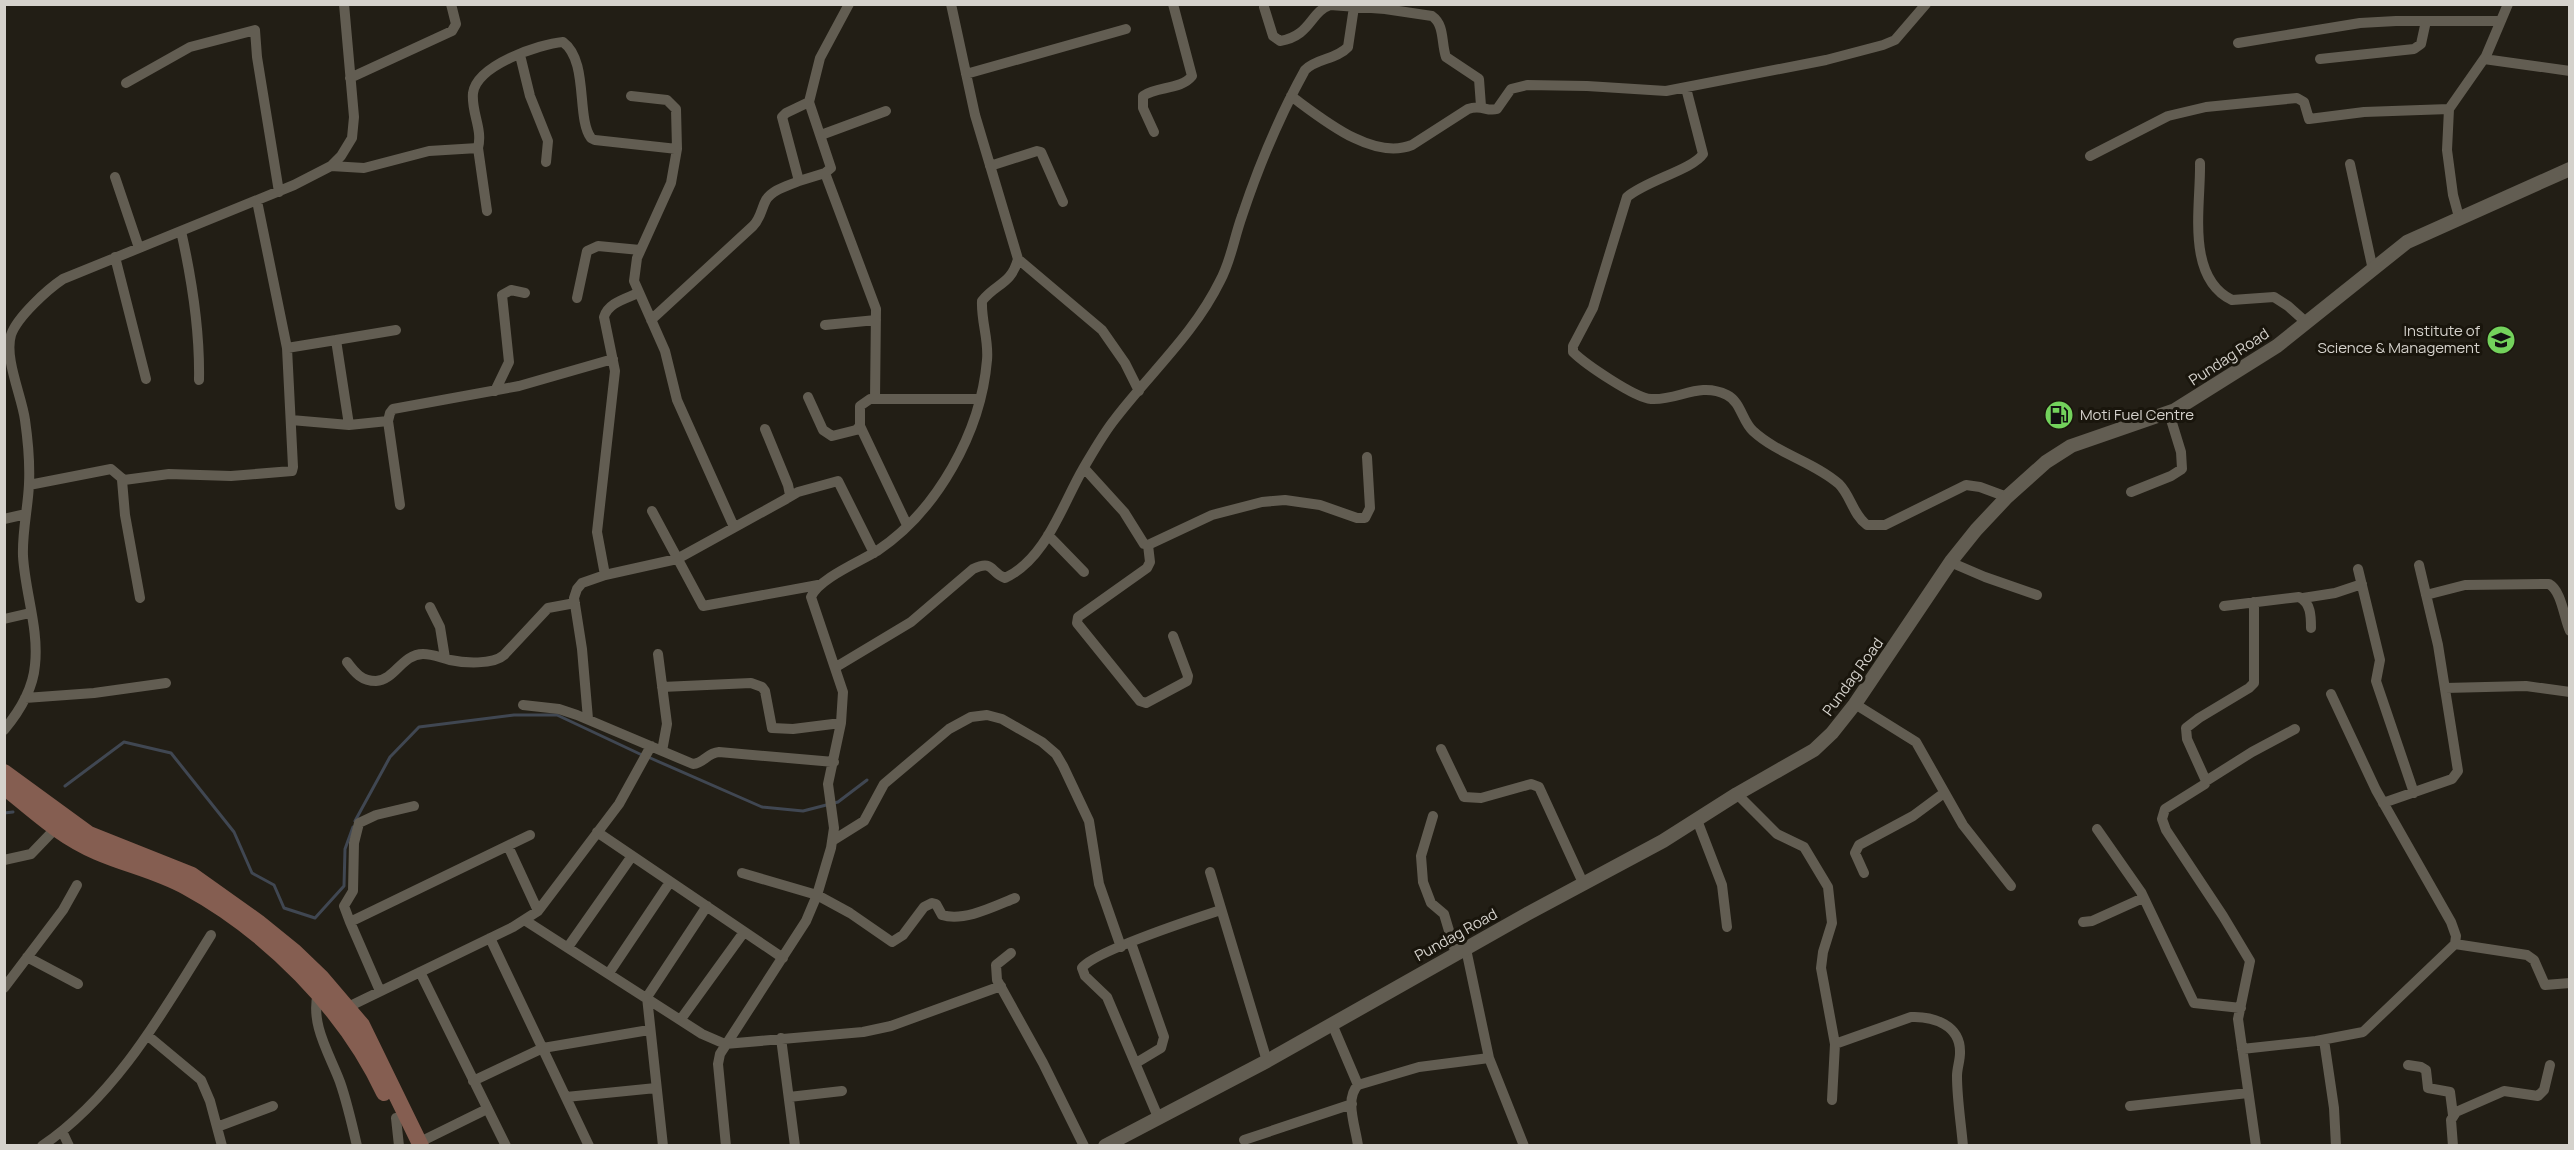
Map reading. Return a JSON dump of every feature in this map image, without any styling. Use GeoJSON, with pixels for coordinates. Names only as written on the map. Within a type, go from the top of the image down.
{"type":"FeatureCollection","features":[{"type":"Feature","properties":{"kind":"main road"},"geometry":{"type":"LineString","coordinates":[[4,772],[89,834],[192,875],[218,892],[295,952],[362,1024],[380,1058],[417,1144]]}},
{"type":"Feature","properties":{"kind":"main road"},"geometry":{"type":"LineString","coordinates":[[4,787],[55,830],[96,852],[156,872],[186,887],[226,912],[279,954],[330,1006],[364,1054],[396,1118],[417,1144]]}},
{"type":"Feature","properties":{"kind":"street"},"geometry":{"type":"LineString","coordinates":[[4,730],[25,698],[35,664],[23,556],[30,484],[24,417],[8,335],[55,284],[82,270],[279,192],[331,166],[341,156],[352,138],[354,117],[344,4]]}},
{"type":"Feature","properties":{"kind":"street"},"geometry":{"type":"LineString","coordinates":[[350,78],[452,31],[456,24],[451,4]]}},
{"type":"Feature","properties":{"kind":"street"},"geometry":{"type":"LineString","coordinates":[[651,320],[759,220],[766,201],[772,194],[799,181],[825,173],[831,168],[831,162],[809,102],[820,58],[849,4]]}},
{"type":"Feature","properties":{"kind":"street"},"geometry":{"type":"LineString","coordinates":[[652,511],[703,606],[818,585],[874,553],[907,525],[952,471],[969,437],[986,373],[987,356],[982,301],[1009,279],[1018,259],[990,166],[966,74],[951,4]]}},
{"type":"Feature","properties":{"kind":"street"},"geometry":{"type":"LineString","coordinates":[[1154,132],[1143,108],[1143,96],[1148,92],[1183,83],[1192,76],[1173,4]]}},
{"type":"Feature","properties":{"kind":"street"},"geometry":{"type":"LineString","coordinates":[[1291,96],[1361,142],[1390,147],[1412,145],[1468,109],[1481,106],[1489,110],[1497,109],[1511,89],[1527,85],[1587,86],[1655,92],[1826,60],[1883,45],[1895,40],[1926,4]]}},
{"type":"Feature","properties":{"kind":"street"},"geometry":{"type":"LineString","coordinates":[[2459,217],[2453,195],[2447,150],[2449,109],[2484,59],[2508,4]]}},
{"type":"Feature","properties":{"kind":"street"},"geometry":{"type":"LineString","coordinates":[[1264,7],[1272,36],[1280,41],[1305,31],[1326,7],[1392,7],[1437,18],[1446,57],[1479,79],[1481,106]]}},
{"type":"Feature","properties":{"kind":"street"},"geometry":{"type":"LineString","coordinates":[[836,667],[910,622],[973,569],[984,565],[990,566],[1001,578],[1011,575],[1022,567],[1048,535],[1083,468],[1114,420],[1184,339],[1220,283],[1270,138],[1310,65],[1340,54],[1348,47],[1354,7]]}},
{"type":"Feature","properties":{"kind":"street"},"geometry":{"type":"LineString","coordinates":[[2320,59],[2414,49],[2421,44],[2426,21]]}},
{"type":"Feature","properties":{"kind":"street"},"geometry":{"type":"LineString","coordinates":[[2238,43],[2360,23],[2500,21]]}},
{"type":"Feature","properties":{"kind":"street"},"geometry":{"type":"LineString","coordinates":[[966,74],[1126,29]]}},
{"type":"Feature","properties":{"kind":"street"},"geometry":{"type":"LineString","coordinates":[[126,83],[190,47],[255,30],[257,57],[279,192]]}},
{"type":"Feature","properties":{"kind":"street"},"geometry":{"type":"LineString","coordinates":[[487,211],[478,148],[480,132],[474,102],[476,84],[480,77],[496,65],[559,42],[569,47],[581,80],[586,125],[591,138],[677,149]]}},
{"type":"Feature","properties":{"kind":"street"},"geometry":{"type":"LineString","coordinates":[[520,55],[530,96],[548,141],[546,162]]}},
{"type":"Feature","properties":{"kind":"street"},"geometry":{"type":"LineString","coordinates":[[2484,59],[2570,71]]}},
{"type":"Feature","properties":{"kind":"street"},"geometry":{"type":"LineString","coordinates":[[1686,88],[1703,154],[1688,165],[1637,188],[1627,197],[1593,308],[1573,346],[1573,352],[1642,398],[1658,399],[1704,389],[1727,395],[1735,401],[1752,431],[1839,485],[1858,517],[1867,525],[1885,525],[1966,485],[1980,487],[2007,497]]}},
{"type":"Feature","properties":{"kind":"street"},"geometry":{"type":"LineString","coordinates":[[631,96],[667,100],[673,104],[678,119],[677,149],[671,183],[640,250],[634,274],[638,293],[665,351],[677,400],[734,527]]}},
{"type":"Feature","properties":{"kind":"street"},"geometry":{"type":"LineString","coordinates":[[2090,156],[2168,116],[2206,107],[2297,98],[2304,102],[2309,119],[2364,112],[2449,109]]}},
{"type":"Feature","properties":{"kind":"street"},"geometry":{"type":"LineString","coordinates":[[799,181],[781,122],[786,112],[809,102]]}},
{"type":"Feature","properties":{"kind":"street"},"geometry":{"type":"LineString","coordinates":[[821,135],[886,111]]}},
{"type":"Feature","properties":{"kind":"street"},"geometry":{"type":"LineString","coordinates":[[331,166],[364,168],[429,151],[478,148]]}},
{"type":"Feature","properties":{"kind":"street"},"geometry":{"type":"LineString","coordinates":[[990,166],[1037,151],[1041,152],[1063,202]]}},
{"type":"Feature","properties":{"kind":"street"},"geometry":{"type":"LineString","coordinates":[[2200,163],[2199,244],[2202,265],[2208,280],[2226,297],[2235,300],[2267,297],[2278,299],[2307,323]]}},
{"type":"Feature","properties":{"kind":"street"},"geometry":{"type":"LineString","coordinates":[[2350,164],[2373,270]]}},
{"type":"Feature","properties":{"kind":"street","name":"Pundag Road"},"geometry":{"type":"LineString","coordinates":[[1105,1146],[1267,1061],[1461,951],[1584,885],[1814,750],[1832,733],[1855,704],[1894,649],[1950,562],[1976,530],[2038,468],[2065,449],[2169,413],[2277,346],[2407,242],[2570,169]]}},
{"type":"Feature","properties":{"kind":"street"},"geometry":{"type":"LineString","coordinates":[[825,173],[872,294],[876,320],[875,399]]}},
{"type":"Feature","properties":{"kind":"street"},"geometry":{"type":"LineString","coordinates":[[115,177],[139,248]]}},
{"type":"Feature","properties":{"kind":"street"},"geometry":{"type":"LineString","coordinates":[[122,480],[169,474],[231,476],[290,471],[293,467],[287,348],[257,201]]}},
{"type":"Feature","properties":{"kind":"street"},"geometry":{"type":"LineString","coordinates":[[181,231],[193,292],[199,348],[199,380]]}},
{"type":"Feature","properties":{"kind":"street"},"geometry":{"type":"LineString","coordinates":[[577,298],[586,251],[598,246],[640,250]]}},
{"type":"Feature","properties":{"kind":"street"},"geometry":{"type":"LineString","coordinates":[[115,257],[146,379]]}},
{"type":"Feature","properties":{"kind":"street"},"geometry":{"type":"LineString","coordinates":[[1018,259],[1102,330],[1125,363],[1139,391]]}},
{"type":"Feature","properties":{"kind":"street"},"geometry":{"type":"LineString","coordinates":[[495,391],[509,362],[502,295],[511,290],[525,293]]}},
{"type":"Feature","properties":{"kind":"street"},"geometry":{"type":"LineString","coordinates":[[604,575],[597,532],[615,371],[604,317],[606,310],[638,293]]}},
{"type":"Feature","properties":{"kind":"street"},"geometry":{"type":"LineString","coordinates":[[825,325],[876,320]]}},
{"type":"Feature","properties":{"kind":"street"},"geometry":{"type":"LineString","coordinates":[[287,348],[396,330]]}},
{"type":"Feature","properties":{"kind":"street"},"geometry":{"type":"LineString","coordinates":[[336,340],[349,425]]}},
{"type":"Feature","properties":{"kind":"street"},"geometry":{"type":"LineString","coordinates":[[399,505],[388,421],[390,413],[400,407],[495,391],[613,359]]}},
{"type":"Feature","properties":{"kind":"street"},"geometry":{"type":"LineString","coordinates":[[808,397],[827,435],[840,435],[860,426]]}},
{"type":"Feature","properties":{"kind":"street"},"geometry":{"type":"LineString","coordinates":[[907,525],[860,426],[860,406],[865,401],[875,399],[979,399]]}},
{"type":"Feature","properties":{"kind":"street"},"geometry":{"type":"LineString","coordinates":[[2131,492],[2171,476],[2182,469],[2183,462],[2169,413]]}},
{"type":"Feature","properties":{"kind":"street"},"geometry":{"type":"LineString","coordinates":[[291,420],[349,425],[388,421]]}},
{"type":"Feature","properties":{"kind":"street"},"geometry":{"type":"LineString","coordinates":[[765,429],[788,485],[790,495],[786,499]]}},
{"type":"Feature","properties":{"kind":"street"},"geometry":{"type":"LineString","coordinates":[[1148,545],[1212,515],[1262,502],[1286,500],[1320,505],[1357,518],[1365,518],[1370,508],[1366,457]]}},
{"type":"Feature","properties":{"kind":"street"},"geometry":{"type":"LineString","coordinates":[[1083,468],[1124,512],[1144,544],[1148,545]]}},
{"type":"Feature","properties":{"kind":"street"},"geometry":{"type":"LineString","coordinates":[[30,484],[111,469],[122,480],[125,515],[140,598]]}},
{"type":"Feature","properties":{"kind":"street"},"geometry":{"type":"LineString","coordinates":[[588,719],[582,649],[574,594],[582,584],[604,575],[677,559],[798,492],[838,481],[874,553]]}},
{"type":"Feature","properties":{"kind":"street"},"geometry":{"type":"LineString","coordinates":[[4,519],[26,514]]}},
{"type":"Feature","properties":{"kind":"street"},"geometry":{"type":"LineString","coordinates":[[1048,535],[1084,572]]}},
{"type":"Feature","properties":{"kind":"street"},"geometry":{"type":"LineString","coordinates":[[1148,545],[1150,562],[1147,568],[1078,616],[1077,623],[1144,703],[1149,703],[1187,681],[1186,669],[1173,636]]}},
{"type":"Feature","properties":{"kind":"street"},"geometry":{"type":"LineString","coordinates":[[1950,562],[1985,578],[2037,595]]}},
{"type":"Feature","properties":{"kind":"street"},"geometry":{"type":"LineString","coordinates":[[2383,803],[2452,779],[2458,771],[2445,688],[2420,565]]}},
{"type":"Feature","properties":{"kind":"street"},"geometry":{"type":"LineString","coordinates":[[2358,569],[2380,660],[2376,681],[2414,793]]}},
{"type":"Feature","properties":{"kind":"street"},"geometry":{"type":"LineString","coordinates":[[2224,606],[2335,593],[2362,584]]}},
{"type":"Feature","properties":{"kind":"street"},"geometry":{"type":"LineString","coordinates":[[726,1146],[718,1064],[725,1044],[806,921],[817,895],[832,841],[834,828],[828,784],[834,762],[843,692],[812,605],[811,597],[818,585]]}},
{"type":"Feature","properties":{"kind":"street"},"geometry":{"type":"LineString","coordinates":[[2426,595],[2465,585],[2551,585],[2557,593],[2570,631]]}},
{"type":"Feature","properties":{"kind":"street"},"geometry":{"type":"LineString","coordinates":[[2302,598],[2310,613],[2311,628]]}},
{"type":"Feature","properties":{"kind":"street"},"geometry":{"type":"LineString","coordinates":[[2206,781],[2187,740],[2186,730],[2189,724],[2254,683],[2254,602]]}},
{"type":"Feature","properties":{"kind":"street"},"geometry":{"type":"LineString","coordinates":[[347,662],[362,678],[375,681],[385,679],[406,660],[417,654],[480,661],[500,658],[548,608],[575,603]]}},
{"type":"Feature","properties":{"kind":"street"},"geometry":{"type":"LineString","coordinates":[[430,607],[440,627],[445,658]]}},
{"type":"Feature","properties":{"kind":"street"},"geometry":{"type":"LineString","coordinates":[[4,619],[30,613]]}},
{"type":"Feature","properties":{"kind":"street"},"geometry":{"type":"LineString","coordinates":[[657,654],[667,724],[662,751]]}},
{"type":"Feature","properties":{"kind":"street"},"geometry":{"type":"LineString","coordinates":[[662,687],[751,682],[765,691],[772,728],[793,729],[840,723]]}},
{"type":"Feature","properties":{"kind":"street"},"geometry":{"type":"LineString","coordinates":[[25,698],[94,693],[166,683]]}},
{"type":"Feature","properties":{"kind":"street"},"geometry":{"type":"LineString","coordinates":[[2445,688],[2526,686],[2570,692]]}},
{"type":"Feature","properties":{"kind":"street"},"geometry":{"type":"LineString","coordinates":[[2242,1049],[2324,1040],[2363,1032],[2454,944],[2456,936],[2447,915],[2383,803],[2331,694]]}},
{"type":"Feature","properties":{"kind":"street"},"geometry":{"type":"LineString","coordinates":[[1855,704],[1916,742],[1963,825],[2012,886]]}},
{"type":"Feature","properties":{"kind":"street"},"geometry":{"type":"LineString","coordinates":[[524,705],[559,709],[588,719],[649,750],[662,751],[693,764],[702,762],[711,753],[719,752],[834,762]]}},
{"type":"Feature","properties":{"kind":"street"},"geometry":{"type":"LineString","coordinates":[[832,841],[864,821],[884,784],[949,729],[972,717],[987,715],[1002,719],[1042,742],[1056,754],[1089,821],[1098,884],[1164,1037],[1163,1045],[1159,1050],[1136,1063]]}},
{"type":"Feature","properties":{"kind":"street"},"geometry":{"type":"LineString","coordinates":[[2256,1146],[2238,1019],[2250,961],[2166,830],[2162,819],[2165,810],[2205,784],[2206,781],[2252,752],[2295,729]]}},
{"type":"Feature","properties":{"kind":"street"},"geometry":{"type":"LineString","coordinates":[[1441,749],[1461,793],[1468,799],[1531,784],[1539,787],[1584,885]]}},
{"type":"Feature","properties":{"kind":"street"},"geometry":{"type":"LineString","coordinates":[[348,1007],[526,921],[538,911],[624,796],[649,750]]}},
{"type":"Feature","properties":{"kind":"street"},"geometry":{"type":"LineString","coordinates":[[1864,873],[1855,853],[1859,845],[1913,816],[1944,793]]}},
{"type":"Feature","properties":{"kind":"street"},"geometry":{"type":"LineString","coordinates":[[1737,794],[1778,834],[1804,847],[1828,887],[1832,923],[1821,959],[1821,973],[1835,1044],[1832,1100]]}},
{"type":"Feature","properties":{"kind":"street"},"geometry":{"type":"LineString","coordinates":[[380,991],[344,906],[353,891],[354,843],[359,824],[376,815],[414,806]]}},
{"type":"Feature","properties":{"kind":"street"},"geometry":{"type":"LineString","coordinates":[[1434,816],[1421,856],[1422,875],[1431,903],[1443,914],[1461,951],[1489,1058],[1524,1146]]}},
{"type":"Feature","properties":{"kind":"street"},"geometry":{"type":"LineString","coordinates":[[1697,820],[1722,885],[1727,927]]}},
{"type":"Feature","properties":{"kind":"street"},"geometry":{"type":"LineString","coordinates":[[2097,829],[2143,898],[2194,1003],[2241,1008]]}},
{"type":"Feature","properties":{"kind":"street"},"geometry":{"type":"LineString","coordinates":[[4,860],[31,854],[55,830]]}},
{"type":"Feature","properties":{"kind":"street"},"geometry":{"type":"LineString","coordinates":[[597,832],[783,958]]}},
{"type":"Feature","properties":{"kind":"street"},"geometry":{"type":"LineString","coordinates":[[350,922],[530,835]]}},
{"type":"Feature","properties":{"kind":"street"},"geometry":{"type":"LineString","coordinates":[[508,846],[538,911]]}},
{"type":"Feature","properties":{"kind":"street"},"geometry":{"type":"LineString","coordinates":[[568,947],[632,856]]}},
{"type":"Feature","properties":{"kind":"street"},"geometry":{"type":"LineString","coordinates":[[1210,872],[1267,1061]]}},
{"type":"Feature","properties":{"kind":"street"},"geometry":{"type":"LineString","coordinates":[[742,873],[817,895],[850,913],[892,942],[903,935],[924,907],[930,904],[936,904],[942,915],[951,917],[969,914],[1015,898]]}},
{"type":"Feature","properties":{"kind":"street"},"geometry":{"type":"LineString","coordinates":[[609,973],[670,882]]}},
{"type":"Feature","properties":{"kind":"street"},"geometry":{"type":"LineString","coordinates":[[4,988],[63,910],[77,885]]}},
{"type":"Feature","properties":{"kind":"street"},"geometry":{"type":"LineString","coordinates":[[2083,922],[2092,921],[2143,898]]}},
{"type":"Feature","properties":{"kind":"street"},"geometry":{"type":"LineString","coordinates":[[663,1146],[647,997],[707,906]]}},
{"type":"Feature","properties":{"kind":"street"},"geometry":{"type":"LineString","coordinates":[[1158,1117],[1105,993],[1086,978],[1082,970],[1084,964],[1126,945],[1171,926],[1221,910]]}},
{"type":"Feature","properties":{"kind":"street"},"geometry":{"type":"LineString","coordinates":[[526,921],[702,1034],[725,1044],[841,1034],[891,1026],[1001,986]]}},
{"type":"Feature","properties":{"kind":"street"},"geometry":{"type":"LineString","coordinates":[[681,1019],[744,932]]}},
{"type":"Feature","properties":{"kind":"street"},"geometry":{"type":"LineString","coordinates":[[42,1146],[62,1131],[106,1086],[147,1035],[212,935]]}},
{"type":"Feature","properties":{"kind":"street"},"geometry":{"type":"LineString","coordinates":[[490,939],[589,1146]]}},
{"type":"Feature","properties":{"kind":"street"},"geometry":{"type":"LineString","coordinates":[[2454,944],[2527,955],[2535,960],[2545,986],[2570,983]]}},
{"type":"Feature","properties":{"kind":"street"},"geometry":{"type":"LineString","coordinates":[[1011,953],[996,965],[995,971],[1084,1146]]}},
{"type":"Feature","properties":{"kind":"street"},"geometry":{"type":"LineString","coordinates":[[27,957],[78,984]]}},
{"type":"Feature","properties":{"kind":"street"},"geometry":{"type":"LineString","coordinates":[[420,972],[506,1146]]}},
{"type":"Feature","properties":{"kind":"street"},"geometry":{"type":"LineString","coordinates":[[318,993],[314,1006],[318,1029],[341,1084],[357,1146]]}},
{"type":"Feature","properties":{"kind":"street"},"geometry":{"type":"LineString","coordinates":[[1835,1044],[1911,1017],[1924,1017],[1945,1024],[1960,1048],[1957,1076],[1962,1146]]}},
{"type":"Feature","properties":{"kind":"street"},"geometry":{"type":"LineString","coordinates":[[1332,1024],[1358,1085]]}},
{"type":"Feature","properties":{"kind":"street"},"geometry":{"type":"LineString","coordinates":[[473,1081],[543,1048],[649,1030]]}},
{"type":"Feature","properties":{"kind":"street"},"geometry":{"type":"LineString","coordinates":[[147,1035],[201,1080],[222,1146]]}},
{"type":"Feature","properties":{"kind":"street"},"geometry":{"type":"LineString","coordinates":[[781,1038],[795,1146]]}},
{"type":"Feature","properties":{"kind":"street"},"geometry":{"type":"LineString","coordinates":[[2324,1040],[2334,1108],[2336,1146]]}},
{"type":"Feature","properties":{"kind":"street"},"geometry":{"type":"LineString","coordinates":[[1358,1146],[1352,1104],[1353,1091],[1358,1085],[1419,1067],[1489,1058]]}},
{"type":"Feature","properties":{"kind":"street"},"geometry":{"type":"LineString","coordinates":[[2408,1065],[2426,1070],[2428,1088],[2450,1092],[2453,1146]]}},
{"type":"Feature","properties":{"kind":"street"},"geometry":{"type":"LineString","coordinates":[[2452,1115],[2504,1091],[2538,1096],[2544,1090],[2550,1065]]}},
{"type":"Feature","properties":{"kind":"street"},"geometry":{"type":"LineString","coordinates":[[566,1097],[656,1089]]}},
{"type":"Feature","properties":{"kind":"street"},"geometry":{"type":"LineString","coordinates":[[789,1097],[842,1091]]}},
{"type":"Feature","properties":{"kind":"street"},"geometry":{"type":"LineString","coordinates":[[2130,1106],[2248,1093]]}},
{"type":"Feature","properties":{"kind":"street"},"geometry":{"type":"LineString","coordinates":[[1244,1140],[1352,1104]]}},
{"type":"Feature","properties":{"kind":"street"},"geometry":{"type":"LineString","coordinates":[[217,1127],[273,1106]]}},
{"type":"Feature","properties":{"kind":"street"},"geometry":{"type":"LineString","coordinates":[[417,1144],[487,1109]]}},
{"type":"Feature","properties":{"kind":"street"},"geometry":{"type":"LineString","coordinates":[[396,1118],[399,1146]]}},
{"type":"Feature","properties":{"kind":"street"},"geometry":{"type":"LineString","coordinates":[[62,1131],[69,1146]]}},
{"type":"Feature","properties":{"kind":"waterway"},"geometry":{"type":"LineString","coordinates":[[355,821],[390,757],[419,727],[514,715],[557,715],[642,755]]}},
{"type":"Feature","properties":{"kind":"waterway"},"geometry":{"type":"LineString","coordinates":[[65,786],[124,742],[171,753],[234,832],[252,873],[274,885],[284,908],[315,918],[344,886],[345,849],[353,827]]}},
{"type":"Feature","properties":{"kind":"waterway"},"geometry":{"type":"LineString","coordinates":[[648,757],[762,807],[803,811],[838,802],[867,780]]}},
{"type":"Feature","properties":{"kind":"waterway"},"geometry":{"type":"LineString","coordinates":[[4,813],[13,812]]}},
{"type":"Feature","properties":{"kind":"place","name":"Institute of Science & Management"},"geometry":{"type":"Point","coordinates":[2501,340]}},
{"type":"Feature","properties":{"kind":"place","name":"Moti Fuel Centre"},"geometry":{"type":"Point","coordinates":[2059,415]}}]}
